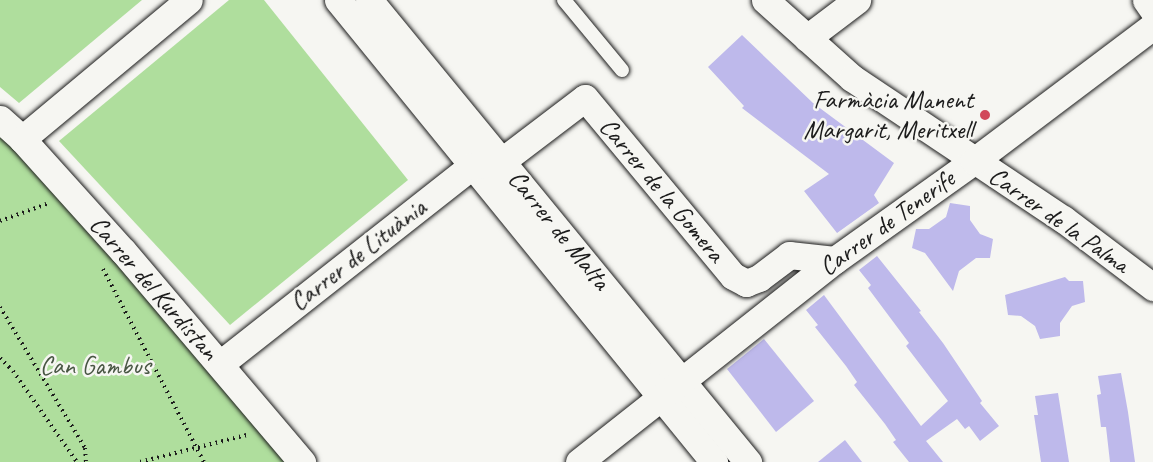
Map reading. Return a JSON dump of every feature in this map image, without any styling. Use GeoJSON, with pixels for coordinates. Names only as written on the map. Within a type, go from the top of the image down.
{"type":"FeatureCollection","features":[{"type":"Feature","properties":{"kind":"street"},"geometry":{"type":"LineString","coordinates":[[22,139],[189,0]]}},
{"type":"Feature","properties":{"kind":"street","name":"Carrer de Malta"},"geometry":{"type":"LineString","coordinates":[[338,0],[714,462]]}},
{"type":"Feature","properties":{"kind":"street","name":"Carrer de Malta"},"geometry":{"type":"LineString","coordinates":[[369,0],[748,462]]}},
{"type":"Feature","properties":{"kind":"street","name":"Carrer de la Palma"},"geometry":{"type":"LineString","coordinates":[[765,0],[852,78],[1063,219],[1153,287]]}},
{"type":"Feature","properties":{"kind":"street"},"geometry":{"type":"LineString","coordinates":[[807,38],[857,0]]}},
{"type":"Feature","properties":{"kind":"street"},"geometry":{"type":"LineString","coordinates":[[1146,0],[1153,10]]}},
{"type":"Feature","properties":{"kind":"street","name":"Carrer de Tenerife"},"geometry":{"type":"LineString","coordinates":[[579,462],[835,260],[974,161],[1153,26]]}},
{"type":"Feature","properties":{"kind":"street","name":"Carrer de la Gomera"},"geometry":{"type":"LineString","coordinates":[[502,161],[585,98],[733,276],[746,283],[759,278],[789,255],[835,260]]}},
{"type":"Feature","properties":{"kind":"street","name":"Carrer del Kurdistan"},"geometry":{"type":"LineString","coordinates":[[0,119],[22,139],[220,364],[302,462]]}},
{"type":"Feature","properties":{"kind":"street"},"geometry":{"type":"LineString","coordinates":[[472,165],[502,161]]}},
{"type":"Feature","properties":{"kind":"street","name":"Carrer de Lituània"},"geometry":{"type":"LineString","coordinates":[[220,364],[472,165]]}},
{"type":"Feature","properties":{"kind":"lane"},"geometry":{"type":"LineString","coordinates":[[564,0],[622,70]]}},
{"type":"Feature","properties":{"kind":"path"},"geometry":{"type":"LineString","coordinates":[[0,221],[49,203]]}},
{"type":"Feature","properties":{"kind":"path"},"geometry":{"type":"LineString","coordinates":[[99,262],[204,462]]}},
{"type":"Feature","properties":{"kind":"path"},"geometry":{"type":"LineString","coordinates":[[0,307],[85,447],[86,462]]}},
{"type":"Feature","properties":{"kind":"path"},"geometry":{"type":"LineString","coordinates":[[0,358],[13,371],[77,462]]}},
{"type":"Feature","properties":{"kind":"path"},"geometry":{"type":"LineString","coordinates":[[140,462],[252,434]]}},
{"type":"Feature","properties":{"kind":"green space"},"geometry":{"type":"Polygon","coordinates":[[[0,0],[142,0],[19,103],[0,87],[0,0]]]}},
{"type":"Feature","properties":{"kind":"green space"},"geometry":{"type":"Polygon","coordinates":[[[229,0],[264,0],[408,180],[230,325],[59,141],[229,0]]]}},
{"type":"Feature","properties":{"kind":"green space","name":"Can Gambus"},"geometry":{"type":"Polygon","coordinates":[[[0,119],[302,462],[0,462],[0,119]]]}},
{"type":"Feature","properties":{"kind":"building"},"geometry":{"type":"Polygon","coordinates":[[[742,35],[813,103],[894,163],[874,195],[879,203],[837,233],[804,191],[829,174],[742,108],[744,106],[708,67],[742,35]]]}},
{"type":"Feature","properties":{"kind":"building"},"geometry":{"type":"Polygon","coordinates":[[[950,203],[970,206],[970,220],[980,234],[993,239],[990,258],[976,258],[959,271],[953,291],[925,253],[912,248],[916,229],[929,229],[946,217],[950,203]]]}},
{"type":"Feature","properties":{"kind":"building"},"geometry":{"type":"Polygon","coordinates":[[[877,256],[921,311],[919,312],[982,401],[980,403],[999,426],[980,441],[969,426],[965,429],[957,419],[926,441],[943,462],[909,462],[893,442],[896,440],[885,424],[854,385],[857,382],[815,327],[818,325],[806,310],[824,295],[921,426],[948,401],[906,346],[909,343],[868,288],[871,285],[859,270],[877,256]]]}},
{"type":"Feature","properties":{"kind":"building"},"geometry":{"type":"Polygon","coordinates":[[[1065,277],[1069,281],[1083,281],[1085,302],[1072,306],[1060,323],[1060,336],[1040,339],[1035,326],[1021,316],[1008,315],[1005,295],[1065,277]]]}},
{"type":"Feature","properties":{"kind":"building"},"geometry":{"type":"Polygon","coordinates":[[[764,339],[814,401],[776,432],[727,369],[764,339]]]}},
{"type":"Feature","properties":{"kind":"building"},"geometry":{"type":"Polygon","coordinates":[[[1121,373],[1135,462],[1110,462],[1106,427],[1101,427],[1097,395],[1101,394],[1098,376],[1121,373]]]}},
{"type":"Feature","properties":{"kind":"building"},"geometry":{"type":"Polygon","coordinates":[[[1058,393],[1069,462],[1041,462],[1034,415],[1038,415],[1035,396],[1058,393]]]}},
{"type":"Feature","properties":{"kind":"building"},"geometry":{"type":"Polygon","coordinates":[[[845,440],[862,462],[818,462],[845,440]]]}},
{"type":"Feature","properties":{"kind":"place","name":"Farmàcia Manent Margarit, Meritxell"},"geometry":{"type":"Point","coordinates":[985,115]}}]}
